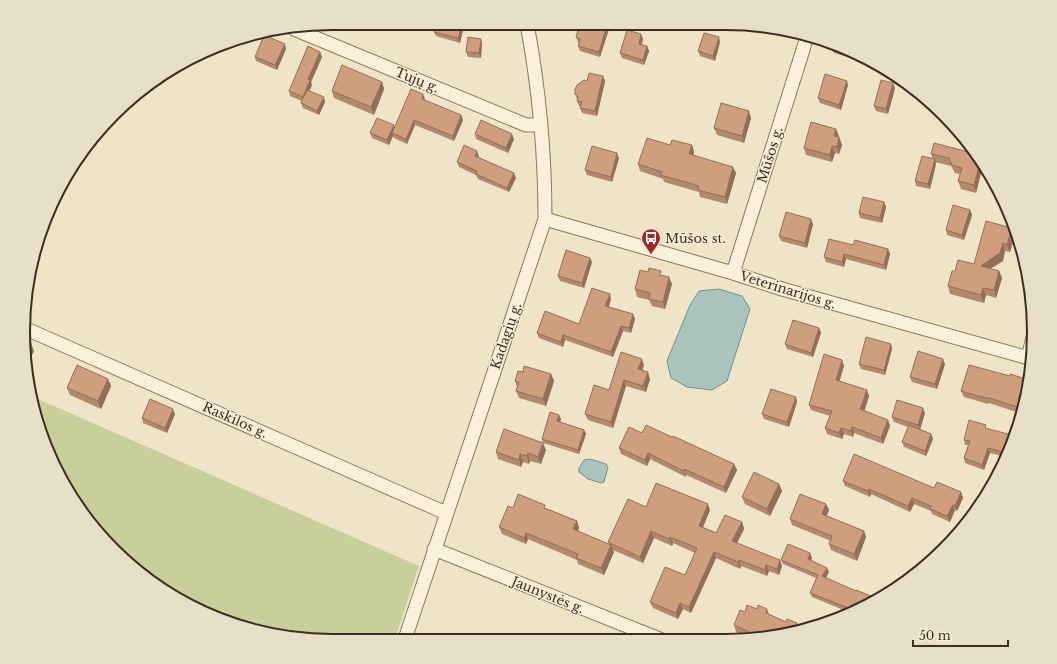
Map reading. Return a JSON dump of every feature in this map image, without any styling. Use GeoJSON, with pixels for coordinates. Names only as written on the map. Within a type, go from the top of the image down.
{"type":"FeatureCollection","features":[{"type":"Feature","properties":{"kind":"street","name":"Kadagių g."},"geometry":{"type":"LineString","coordinates":[[406,634],[545,219],[545,174],[541,125],[528,30]]}},
{"type":"Feature","properties":{"kind":"street","name":"Tujų g."},"geometry":{"type":"LineString","coordinates":[[302,32],[526,125],[541,125]]}},
{"type":"Feature","properties":{"kind":"street","name":"Mūšos g."},"geometry":{"type":"LineString","coordinates":[[733,273],[807,41]]}},
{"type":"Feature","properties":{"kind":"street","name":"Veterinarijos g."},"geometry":{"type":"LineString","coordinates":[[545,219],[733,273],[782,289],[1026,357]]}},
{"type":"Feature","properties":{"kind":"street","name":"Raskilos g."},"geometry":{"type":"LineString","coordinates":[[30,331],[446,513]]}},
{"type":"Feature","properties":{"kind":"street","name":"Jaunystės g."},"geometry":{"type":"LineString","coordinates":[[434,549],[647,634]]}},
{"type":"Feature","properties":{"kind":"green space"},"geometry":{"type":"Polygon","coordinates":[[[38,399],[419,566],[397,634],[332,634],[293,631],[254,624],[216,611],[181,594],[148,572],[118,546],[92,516],[70,483],[61,466],[46,429],[38,399]]]}},
{"type":"Feature","properties":{"kind":"water"},"geometry":{"type":"Polygon","coordinates":[[[719,289],[742,296],[750,309],[727,381],[712,390],[687,387],[671,378],[667,361],[690,305],[699,291],[719,289]]]}},
{"type":"Feature","properties":{"kind":"water"},"geometry":{"type":"Polygon","coordinates":[[[590,459],[606,464],[608,467],[604,482],[601,483],[588,479],[579,472],[579,468],[584,460],[590,459]]]}},
{"type":"Feature","properties":{"kind":"building"},"geometry":{"type":"Polygon","coordinates":[[[435,30],[461,30],[458,38],[434,32],[435,30]]]}},
{"type":"Feature","properties":{"kind":"building"},"geometry":{"type":"Polygon","coordinates":[[[578,30],[606,30],[599,52],[578,46],[580,39],[576,37],[578,30]]]}},
{"type":"Feature","properties":{"kind":"building"},"geometry":{"type":"Polygon","coordinates":[[[627,30],[641,34],[639,44],[647,46],[643,60],[620,53],[627,30]]]}},
{"type":"Feature","properties":{"kind":"building"},"geometry":{"type":"Polygon","coordinates":[[[704,33],[719,37],[713,56],[698,51],[704,33]]]}},
{"type":"Feature","properties":{"kind":"building"},"geometry":{"type":"Polygon","coordinates":[[[269,37],[285,44],[275,65],[255,57],[263,38],[269,37]]]}},
{"type":"Feature","properties":{"kind":"building"},"geometry":{"type":"Polygon","coordinates":[[[468,37],[481,39],[479,53],[466,52],[468,37]]]}},
{"type":"Feature","properties":{"kind":"building"},"geometry":{"type":"Polygon","coordinates":[[[308,46],[320,52],[308,79],[310,80],[303,97],[289,91],[308,46]]]}},
{"type":"Feature","properties":{"kind":"building"},"geometry":{"type":"Polygon","coordinates":[[[342,65],[382,82],[371,107],[332,91],[342,65]]]}},
{"type":"Feature","properties":{"kind":"building"},"geometry":{"type":"Polygon","coordinates":[[[589,73],[603,76],[595,111],[580,108],[582,102],[577,101],[578,97],[575,94],[577,85],[584,80],[587,81],[589,73]]]}},
{"type":"Feature","properties":{"kind":"building"},"geometry":{"type":"Polygon","coordinates":[[[825,74],[847,81],[839,105],[818,98],[825,74]]]}},
{"type":"Feature","properties":{"kind":"building"},"geometry":{"type":"Polygon","coordinates":[[[881,80],[893,83],[886,109],[874,106],[881,80]]]}},
{"type":"Feature","properties":{"kind":"building"},"geometry":{"type":"Polygon","coordinates":[[[411,89],[423,94],[422,99],[461,115],[453,136],[414,120],[406,139],[392,133],[411,89]]]}},
{"type":"Feature","properties":{"kind":"building"},"geometry":{"type":"Polygon","coordinates":[[[307,90],[324,97],[317,111],[301,103],[307,90]]]}},
{"type":"Feature","properties":{"kind":"building"},"geometry":{"type":"Polygon","coordinates":[[[721,103],[749,111],[742,136],[714,128],[721,103]]]}},
{"type":"Feature","properties":{"kind":"building"},"geometry":{"type":"Polygon","coordinates":[[[377,118],[394,125],[387,140],[370,133],[377,118]]]}},
{"type":"Feature","properties":{"kind":"building"},"geometry":{"type":"Polygon","coordinates":[[[481,120],[512,134],[506,148],[475,134],[481,120]]]}},
{"type":"Feature","properties":{"kind":"building"},"geometry":{"type":"Polygon","coordinates":[[[811,122],[836,129],[834,136],[839,137],[837,147],[832,146],[830,155],[804,148],[811,122]]]}},
{"type":"Feature","properties":{"kind":"building"},"geometry":{"type":"Polygon","coordinates":[[[647,138],[670,145],[672,140],[692,145],[689,154],[733,167],[725,197],[698,190],[699,186],[661,175],[662,172],[638,164],[647,138]]]}},
{"type":"Feature","properties":{"kind":"building"},"geometry":{"type":"Polygon","coordinates":[[[934,143],[968,152],[979,168],[974,185],[958,181],[962,168],[952,165],[949,158],[931,154],[934,143]]]}},
{"type":"Feature","properties":{"kind":"building"},"geometry":{"type":"Polygon","coordinates":[[[464,145],[477,151],[475,156],[514,173],[507,188],[476,174],[477,171],[457,162],[464,145]]]}},
{"type":"Feature","properties":{"kind":"building"},"geometry":{"type":"Polygon","coordinates":[[[592,146],[617,153],[611,177],[585,170],[592,146]]]}},
{"type":"Feature","properties":{"kind":"building"},"geometry":{"type":"Polygon","coordinates":[[[922,156],[935,159],[928,184],[915,181],[922,156]]]}},
{"type":"Feature","properties":{"kind":"building"},"geometry":{"type":"Polygon","coordinates":[[[863,197],[884,202],[880,218],[859,213],[863,197]]]}},
{"type":"Feature","properties":{"kind":"building"},"geometry":{"type":"Polygon","coordinates":[[[953,205],[970,210],[962,235],[946,230],[953,205]]]}},
{"type":"Feature","properties":{"kind":"building"},"geometry":{"type":"Polygon","coordinates":[[[786,212],[811,219],[805,243],[779,236],[786,212]]]}},
{"type":"Feature","properties":{"kind":"building"},"geometry":{"type":"Polygon","coordinates":[[[986,221],[1008,227],[1010,233],[1007,245],[1003,243],[1000,253],[981,266],[999,271],[994,290],[983,288],[981,295],[948,286],[952,271],[955,271],[958,260],[974,264],[986,221]]]}},
{"type":"Feature","properties":{"kind":"building"},"geometry":{"type":"Polygon","coordinates":[[[829,239],[853,245],[855,240],[888,249],[884,265],[844,254],[842,262],[824,257],[829,239]]]}},
{"type":"Feature","properties":{"kind":"building"},"geometry":{"type":"Polygon","coordinates":[[[566,250],[590,258],[582,283],[558,276],[566,250]]]}},
{"type":"Feature","properties":{"kind":"building"},"geometry":{"type":"Polygon","coordinates":[[[649,268],[661,271],[660,275],[669,277],[663,302],[649,299],[650,293],[635,289],[640,270],[648,272],[649,268]]]}},
{"type":"Feature","properties":{"kind":"building"},"geometry":{"type":"Polygon","coordinates":[[[592,288],[610,294],[605,306],[633,314],[629,328],[621,326],[611,352],[563,335],[561,342],[537,333],[545,311],[579,324],[592,288]]]}},
{"type":"Feature","properties":{"kind":"building"},"geometry":{"type":"Polygon","coordinates":[[[793,320],[819,328],[811,353],[785,344],[793,320]]]}},
{"type":"Feature","properties":{"kind":"building"},"geometry":{"type":"Polygon","coordinates":[[[866,337],[891,344],[884,370],[859,364],[866,337]]]}},
{"type":"Feature","properties":{"kind":"building"},"geometry":{"type":"Polygon","coordinates":[[[918,351],[943,359],[935,384],[910,377],[918,351]]]}},
{"type":"Feature","properties":{"kind":"building"},"geometry":{"type":"Polygon","coordinates":[[[621,352],[642,359],[638,369],[648,372],[643,386],[624,380],[611,422],[585,414],[594,385],[609,390],[621,352]]]}},
{"type":"Feature","properties":{"kind":"building"},"geometry":{"type":"Polygon","coordinates":[[[824,354],[842,360],[836,380],[867,390],[860,409],[888,420],[881,438],[852,427],[851,431],[841,428],[839,433],[825,428],[832,411],[809,405],[824,354]]]}},
{"type":"Feature","properties":{"kind":"building"},"geometry":{"type":"Polygon","coordinates":[[[77,365],[108,379],[98,401],[67,388],[77,365]]]}},
{"type":"Feature","properties":{"kind":"building"},"geometry":{"type":"Polygon","coordinates":[[[969,365],[1023,378],[1018,407],[961,391],[969,365]]]}},
{"type":"Feature","properties":{"kind":"building"},"geometry":{"type":"Polygon","coordinates":[[[524,366],[551,374],[543,399],[516,391],[519,382],[515,381],[518,371],[523,372],[524,366]]]}},
{"type":"Feature","properties":{"kind":"building"},"geometry":{"type":"Polygon","coordinates":[[[771,389],[796,397],[787,422],[762,414],[771,389]]]}},
{"type":"Feature","properties":{"kind":"building"},"geometry":{"type":"Polygon","coordinates":[[[150,399],[173,409],[165,428],[142,418],[150,399]]]}},
{"type":"Feature","properties":{"kind":"building"},"geometry":{"type":"Polygon","coordinates":[[[897,400],[923,408],[918,425],[892,417],[897,400]]]}},
{"type":"Feature","properties":{"kind":"building"},"geometry":{"type":"Polygon","coordinates":[[[550,412],[559,415],[557,421],[584,430],[578,450],[542,439],[550,412]]]}},
{"type":"Feature","properties":{"kind":"building"},"geometry":{"type":"Polygon","coordinates":[[[969,420],[986,425],[985,428],[1009,434],[1002,452],[988,448],[982,465],[964,458],[970,441],[964,440],[969,420]]]}},
{"type":"Feature","properties":{"kind":"building"},"geometry":{"type":"Polygon","coordinates":[[[646,425],[734,464],[724,487],[684,469],[684,471],[648,453],[645,460],[619,448],[629,427],[642,433],[646,425]]]}},
{"type":"Feature","properties":{"kind":"building"},"geometry":{"type":"Polygon","coordinates":[[[909,425],[931,434],[925,451],[902,442],[909,425]]]}},
{"type":"Feature","properties":{"kind":"building"},"geometry":{"type":"Polygon","coordinates":[[[504,429],[543,443],[538,457],[528,453],[527,456],[520,454],[519,460],[496,452],[504,429]]]}},
{"type":"Feature","properties":{"kind":"building"},"geometry":{"type":"Polygon","coordinates":[[[854,454],[934,488],[937,482],[961,492],[955,506],[953,505],[947,516],[930,509],[931,506],[912,498],[908,506],[869,489],[868,491],[843,481],[854,454]]]}},
{"type":"Feature","properties":{"kind":"building"},"geometry":{"type":"Polygon","coordinates":[[[754,472],[779,484],[767,509],[742,497],[754,472]]]}},
{"type":"Feature","properties":{"kind":"building"},"geometry":{"type":"Polygon","coordinates":[[[656,483],[708,504],[699,526],[716,533],[725,515],[742,522],[732,541],[780,560],[777,569],[766,565],[765,570],[739,560],[738,562],[714,552],[689,607],[680,603],[676,613],[650,602],[665,567],[685,575],[697,548],[670,537],[669,539],[651,531],[640,557],[608,542],[628,499],[646,507],[656,483]]]}},
{"type":"Feature","properties":{"kind":"building"},"geometry":{"type":"Polygon","coordinates":[[[518,494],[545,505],[544,508],[577,521],[573,529],[611,545],[601,568],[576,558],[578,554],[526,533],[524,538],[499,527],[508,506],[513,508],[518,494]]]}},
{"type":"Feature","properties":{"kind":"building"},"geometry":{"type":"Polygon","coordinates":[[[800,494],[826,504],[822,514],[864,531],[854,554],[829,544],[832,536],[790,519],[800,494]]]}},
{"type":"Feature","properties":{"kind":"building"},"geometry":{"type":"Polygon","coordinates":[[[788,544],[810,553],[808,559],[827,568],[822,576],[872,596],[848,608],[810,593],[818,575],[781,560],[788,544]]]}},
{"type":"Feature","properties":{"kind":"building"},"geometry":{"type":"Polygon","coordinates":[[[747,605],[757,609],[758,605],[767,609],[766,613],[786,622],[787,619],[797,623],[796,625],[784,628],[750,632],[734,625],[740,610],[745,612],[747,605]]]}},
{"type":"Feature","properties":{"kind":"place","name":"Mūšos st."},"geometry":{"type":"Point","coordinates":[651,255]}}]}
